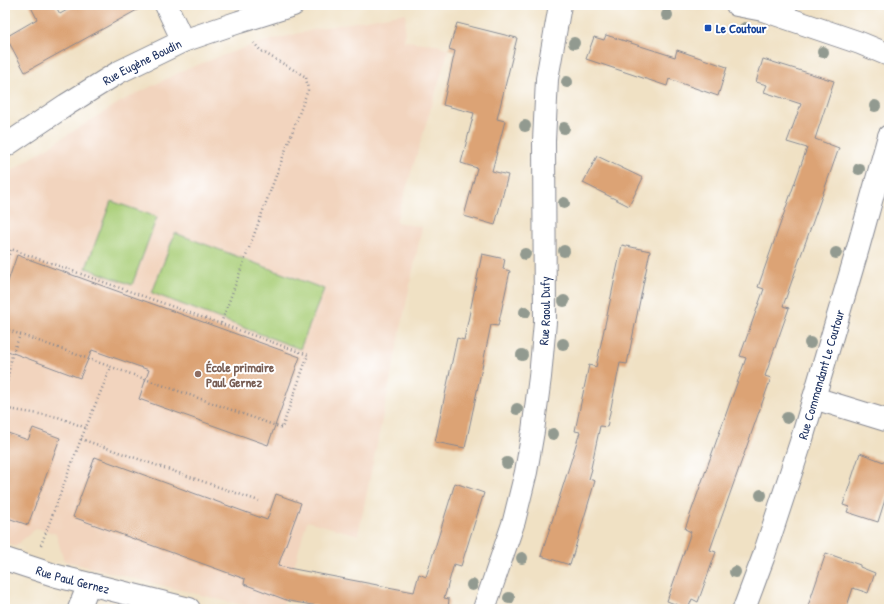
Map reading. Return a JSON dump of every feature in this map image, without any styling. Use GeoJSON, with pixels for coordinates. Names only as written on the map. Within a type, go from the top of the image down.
{"type":"FeatureCollection","features":[{"type":"Feature","properties":{"kind":"street"},"geometry":{"type":"LineString","coordinates":[[166,5],[183,41]]}},
{"type":"Feature","properties":{"kind":"street","name":"Rue Eugène Boudin"},"geometry":{"type":"LineString","coordinates":[[5,146],[119,72],[183,41],[293,5]]}},
{"type":"Feature","properties":{"kind":"street","name":"Rue Raoul Dufy"},"geometry":{"type":"LineString","coordinates":[[484,609],[514,521],[527,465],[540,377],[545,322],[545,112],[547,80],[560,5]]}},
{"type":"Feature","properties":{"kind":"street"},"geometry":{"type":"LineString","coordinates":[[737,5],[763,10],[860,43],[889,55]]}},
{"type":"Feature","properties":{"kind":"street","name":"Rue Commandant Le Coutour"},"geometry":{"type":"LineString","coordinates":[[744,609],[763,558],[801,442],[889,136]]}},
{"type":"Feature","properties":{"kind":"street"},"geometry":{"type":"LineString","coordinates":[[814,398],[889,421]]}},
{"type":"Feature","properties":{"kind":"street","name":"Rue Paul Gernez"},"geometry":{"type":"LineString","coordinates":[[5,559],[57,576],[188,609]]}},
{"type":"Feature","properties":{"kind":"street"},"geometry":{"type":"LineString","coordinates":[[78,609],[89,584]]}},
{"type":"Feature","properties":{"kind":"path"},"geometry":{"type":"LineString","coordinates":[[221,323],[308,90],[306,77],[261,51],[253,39]]}},
{"type":"Feature","properties":{"kind":"path"},"geometry":{"type":"LineString","coordinates":[[5,266],[11,249],[308,355],[282,428],[5,329]]}},
{"type":"Feature","properties":{"kind":"path"},"geometry":{"type":"LineString","coordinates":[[5,397],[11,360],[20,335]]}},
{"type":"Feature","properties":{"kind":"path"},"geometry":{"type":"LineString","coordinates":[[32,567],[86,428],[112,367]]}},
{"type":"Feature","properties":{"kind":"path"},"geometry":{"type":"LineString","coordinates":[[5,405],[8,409],[58,417],[86,428]]}},
{"type":"Feature","properties":{"kind":"path"},"geometry":{"type":"LineString","coordinates":[[82,439],[259,501]]}},
{"type":"Feature","properties":{"kind":"shaded area","name":"École primaire Paul Gernez"},"geometry":{"type":"Polygon","coordinates":[[[406,13],[404,41],[434,44],[449,49],[396,222],[422,227],[358,535],[307,521],[282,609],[257,609],[64,561],[56,534],[37,528],[15,546],[5,542],[5,175],[120,102],[184,70],[255,44],[321,28],[406,13]]]}},
{"type":"Feature","properties":{"kind":"green space"},"geometry":{"type":"Polygon","coordinates":[[[111,201],[157,217],[132,285],[86,268],[111,201]]]}},
{"type":"Feature","properties":{"kind":"green space"},"geometry":{"type":"Polygon","coordinates":[[[175,233],[324,289],[300,349],[152,293],[175,233]]]}},
{"type":"Feature","properties":{"kind":"building"},"geometry":{"type":"Polygon","coordinates":[[[30,5],[55,5],[60,14],[76,5],[146,5],[25,72],[6,37],[37,19],[30,5]]]}},
{"type":"Feature","properties":{"kind":"building"},"geometry":{"type":"Polygon","coordinates":[[[457,23],[517,38],[497,119],[505,121],[492,171],[508,175],[495,225],[464,216],[477,168],[461,163],[474,113],[443,105],[455,51],[449,49],[457,23]]]}},
{"type":"Feature","properties":{"kind":"building"},"geometry":{"type":"Polygon","coordinates":[[[606,35],[675,57],[677,50],[727,67],[718,96],[669,79],[667,86],[586,59],[594,37],[604,40],[606,35]]]}},
{"type":"Feature","properties":{"kind":"building"},"geometry":{"type":"Polygon","coordinates":[[[763,59],[834,81],[815,139],[839,148],[783,306],[789,308],[765,376],[771,378],[710,550],[716,552],[698,602],[692,599],[688,609],[667,601],[691,532],[685,529],[746,358],[740,356],[764,289],[758,287],[807,148],[787,142],[801,104],[764,92],[767,85],[756,82],[763,59]]]}},
{"type":"Feature","properties":{"kind":"building"},"geometry":{"type":"Polygon","coordinates":[[[597,156],[643,178],[629,206],[583,183],[597,156]]]}},
{"type":"Feature","properties":{"kind":"building"},"geometry":{"type":"Polygon","coordinates":[[[622,245],[650,251],[627,364],[620,363],[607,427],[600,426],[589,479],[595,481],[570,565],[541,556],[580,432],[575,431],[589,365],[596,367],[622,245]]]}},
{"type":"Feature","properties":{"kind":"building"},"geometry":{"type":"Polygon","coordinates":[[[482,254],[505,259],[503,269],[510,271],[498,326],[491,325],[465,448],[435,442],[457,338],[464,340],[482,254]]]}},
{"type":"Feature","properties":{"kind":"building"},"geometry":{"type":"Polygon","coordinates":[[[17,255],[300,357],[268,445],[139,399],[149,370],[92,350],[80,378],[5,350],[5,290],[17,255]]]}},
{"type":"Feature","properties":{"kind":"building"},"geometry":{"type":"Polygon","coordinates":[[[33,428],[60,438],[28,525],[5,517],[5,432],[28,440],[33,428]]]}},
{"type":"Feature","properties":{"kind":"building"},"geometry":{"type":"Polygon","coordinates":[[[860,453],[889,464],[889,487],[878,522],[847,512],[849,507],[843,505],[860,453]]]}},
{"type":"Feature","properties":{"kind":"building"},"geometry":{"type":"Polygon","coordinates":[[[95,457],[267,520],[276,494],[301,503],[278,566],[414,592],[419,574],[426,577],[455,483],[484,493],[461,566],[454,564],[444,598],[449,599],[448,609],[335,609],[289,601],[244,584],[245,579],[73,517],[95,457]]]}},
{"type":"Feature","properties":{"kind":"building"},"geometry":{"type":"Polygon","coordinates":[[[826,553],[860,565],[860,567],[875,573],[868,593],[853,588],[846,609],[807,609],[826,553]]]}},
{"type":"Feature","properties":{"kind":"place","name":"Le Coutour"},"geometry":{"type":"Point","coordinates":[708,28]}},
{"type":"Feature","properties":{"kind":"place","name":"École primaire Paul Gernez"},"geometry":{"type":"Point","coordinates":[198,374]}}]}
